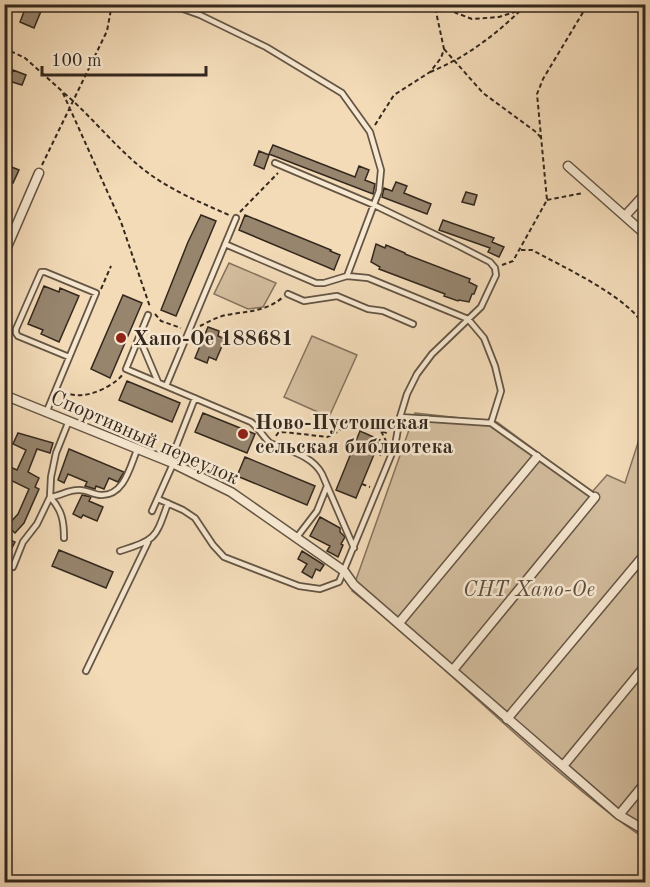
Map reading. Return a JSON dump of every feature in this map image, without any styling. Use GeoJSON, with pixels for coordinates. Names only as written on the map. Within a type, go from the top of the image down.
{"type":"FeatureCollection","features":[{"type":"Feature","properties":{"kind":"street"},"geometry":{"type":"LineString","coordinates":[[568,166],[645,235]]}},
{"type":"Feature","properties":{"kind":"street"},"geometry":{"type":"LineString","coordinates":[[4,254],[39,173]]}},
{"type":"Feature","properties":{"kind":"street"},"geometry":{"type":"LineString","coordinates":[[625,216],[645,193]]}},
{"type":"Feature","properties":{"kind":"street","name":"Спортивный переулок"},"geometry":{"type":"LineString","coordinates":[[4,395],[171,463],[231,492],[344,571],[354,585],[507,719],[619,815],[645,831]]}},
{"type":"Feature","properties":{"kind":"street"},"geometry":{"type":"LineString","coordinates":[[399,623],[537,457]]}},
{"type":"Feature","properties":{"kind":"street"},"geometry":{"type":"LineString","coordinates":[[453,670],[595,497]]}},
{"type":"Feature","properties":{"kind":"street"},"geometry":{"type":"LineString","coordinates":[[507,719],[645,553]]}},
{"type":"Feature","properties":{"kind":"street"},"geometry":{"type":"LineString","coordinates":[[563,766],[645,666]]}},
{"type":"Feature","properties":{"kind":"street"},"geometry":{"type":"LineString","coordinates":[[619,815],[645,782]]}},
{"type":"Feature","properties":{"kind":"lane"},"geometry":{"type":"LineString","coordinates":[[169,4],[200,15],[267,47],[342,93],[370,132],[381,170],[379,191],[347,276]]}},
{"type":"Feature","properties":{"kind":"lane"},"geometry":{"type":"LineString","coordinates":[[158,499],[195,518],[224,557],[299,586],[320,589],[339,582],[395,446],[407,394],[417,374],[432,354],[481,307],[496,275],[495,268],[489,262],[459,246],[375,205],[275,163]]}},
{"type":"Feature","properties":{"kind":"lane"},"geometry":{"type":"LineString","coordinates":[[166,386],[236,218]]}},
{"type":"Feature","properties":{"kind":"lane"},"geometry":{"type":"LineString","coordinates":[[225,244],[316,283],[347,276],[368,278],[468,319],[484,338],[495,366],[501,391],[491,423]]}},
{"type":"Feature","properties":{"kind":"lane"},"geometry":{"type":"LineString","coordinates":[[46,413],[96,293],[41,272],[16,329],[18,336],[69,357]]}},
{"type":"Feature","properties":{"kind":"lane"},"geometry":{"type":"LineString","coordinates":[[324,283],[326,298]]}},
{"type":"Feature","properties":{"kind":"lane"},"geometry":{"type":"LineString","coordinates":[[288,294],[304,300],[338,296],[368,309],[383,311],[412,324]]}},
{"type":"Feature","properties":{"kind":"lane"},"geometry":{"type":"LineString","coordinates":[[148,315],[126,369],[251,422],[258,427],[270,443],[312,460],[317,465],[354,548]]}},
{"type":"Feature","properties":{"kind":"lane"},"geometry":{"type":"LineString","coordinates":[[139,337],[158,382]]}},
{"type":"Feature","properties":{"kind":"lane"},"geometry":{"type":"LineString","coordinates":[[152,511],[195,398]]}},
{"type":"Feature","properties":{"kind":"lane"},"geometry":{"type":"LineString","coordinates":[[400,417],[491,423],[595,497]]}},
{"type":"Feature","properties":{"kind":"lane"},"geometry":{"type":"LineString","coordinates":[[13,567],[24,542],[37,525],[50,497],[54,461],[68,423]]}},
{"type":"Feature","properties":{"kind":"lane"},"geometry":{"type":"LineString","coordinates":[[50,497],[79,489],[102,495],[116,490],[124,482],[137,450]]}},
{"type":"Feature","properties":{"kind":"lane"},"geometry":{"type":"LineString","coordinates":[[297,537],[317,511],[327,486]]}},
{"type":"Feature","properties":{"kind":"lane"},"geometry":{"type":"LineString","coordinates":[[50,497],[59,507],[64,524],[64,538]]}},
{"type":"Feature","properties":{"kind":"lane"},"geometry":{"type":"LineString","coordinates":[[86,671],[148,542],[157,534],[168,503]]}},
{"type":"Feature","properties":{"kind":"lane"},"geometry":{"type":"LineString","coordinates":[[120,551],[148,542]]}},
{"type":"Feature","properties":{"kind":"path"},"geometry":{"type":"LineString","coordinates":[[39,173],[107,31],[112,4]]}},
{"type":"Feature","properties":{"kind":"path"},"geometry":{"type":"LineString","coordinates":[[434,6],[472,19],[500,17],[540,4]]}},
{"type":"Feature","properties":{"kind":"path"},"geometry":{"type":"LineString","coordinates":[[495,268],[513,261],[547,200],[537,94],[543,79],[588,4]]}},
{"type":"Feature","properties":{"kind":"path"},"geometry":{"type":"LineString","coordinates":[[434,6],[444,49],[454,62],[483,93],[536,132],[542,139]]}},
{"type":"Feature","properties":{"kind":"path"},"geometry":{"type":"LineString","coordinates":[[370,132],[394,95],[430,72],[454,62],[482,44],[522,10]]}},
{"type":"Feature","properties":{"kind":"path"},"geometry":{"type":"LineString","coordinates":[[4,48],[25,58],[73,100],[137,165],[193,200],[236,218],[244,206],[284,167]]}},
{"type":"Feature","properties":{"kind":"path"},"geometry":{"type":"LineString","coordinates":[[430,72],[441,58],[444,49]]}},
{"type":"Feature","properties":{"kind":"path"},"geometry":{"type":"LineString","coordinates":[[62,91],[121,222],[151,310],[161,321],[188,332],[223,316],[263,310],[288,294]]}},
{"type":"Feature","properties":{"kind":"path"},"geometry":{"type":"LineString","coordinates":[[547,200],[597,191]]}},
{"type":"Feature","properties":{"kind":"path"},"geometry":{"type":"LineString","coordinates":[[520,250],[532,249],[621,300],[643,322],[645,330]]}},
{"type":"Feature","properties":{"kind":"path"},"geometry":{"type":"LineString","coordinates":[[96,293],[101,290],[111,266]]}},
{"type":"Feature","properties":{"kind":"path"},"geometry":{"type":"LineString","coordinates":[[55,392],[83,395],[99,390],[120,379],[126,369]]}},
{"type":"Feature","properties":{"kind":"path"},"geometry":{"type":"LineString","coordinates":[[270,443],[278,434],[284,432],[327,437],[355,424],[396,437]]}},
{"type":"Feature","properties":{"kind":"path"},"geometry":{"type":"LineString","coordinates":[[380,456],[386,441],[381,431]]}},
{"type":"Feature","properties":{"kind":"green space"},"geometry":{"type":"Polygon","coordinates":[[[229,263],[276,283],[263,307],[248,309],[214,294],[229,263]]]}},
{"type":"Feature","properties":{"kind":"green space"},"geometry":{"type":"Polygon","coordinates":[[[312,336],[357,355],[329,417],[284,397],[312,336]]]}},
{"type":"Feature","properties":{"kind":"green space","name":"СНТ Хапо-Ое"},"geometry":{"type":"Polygon","coordinates":[[[415,413],[497,422],[592,492],[607,475],[625,483],[645,421],[645,839],[533,750],[426,653],[352,591],[415,413]]]}},
{"type":"Feature","properties":{"kind":"building"},"geometry":{"type":"Polygon","coordinates":[[[27,4],[44,4],[34,28],[20,22],[27,4]]]}},
{"type":"Feature","properties":{"kind":"building"},"geometry":{"type":"Polygon","coordinates":[[[13,70],[26,75],[22,85],[9,81],[13,70]]]}},
{"type":"Feature","properties":{"kind":"building"},"geometry":{"type":"Polygon","coordinates":[[[273,145],[355,177],[359,166],[369,170],[365,180],[375,184],[373,194],[269,154],[273,145]]]}},
{"type":"Feature","properties":{"kind":"building"},"geometry":{"type":"Polygon","coordinates":[[[259,151],[269,155],[264,169],[254,165],[259,151]]]}},
{"type":"Feature","properties":{"kind":"building"},"geometry":{"type":"Polygon","coordinates":[[[4,164],[19,170],[13,183],[4,179],[4,164]]]}},
{"type":"Feature","properties":{"kind":"building"},"geometry":{"type":"Polygon","coordinates":[[[396,182],[407,186],[404,193],[431,204],[427,214],[382,197],[384,188],[392,191],[396,182]]]}},
{"type":"Feature","properties":{"kind":"building"},"geometry":{"type":"Polygon","coordinates":[[[466,192],[477,195],[474,205],[462,202],[466,192]]]}},
{"type":"Feature","properties":{"kind":"building"},"geometry":{"type":"Polygon","coordinates":[[[201,215],[216,221],[176,316],[161,310],[201,215]]]}},
{"type":"Feature","properties":{"kind":"building"},"geometry":{"type":"Polygon","coordinates":[[[245,215],[340,255],[334,270],[239,230],[245,215]]]}},
{"type":"Feature","properties":{"kind":"building"},"geometry":{"type":"Polygon","coordinates":[[[443,220],[494,238],[492,242],[504,247],[499,257],[488,252],[490,248],[439,230],[443,220]]]}},
{"type":"Feature","properties":{"kind":"building"},"geometry":{"type":"Polygon","coordinates":[[[376,244],[385,248],[386,245],[470,279],[469,282],[477,286],[474,294],[469,302],[458,301],[379,269],[380,267],[371,262],[376,244]]]}},
{"type":"Feature","properties":{"kind":"building"},"geometry":{"type":"Polygon","coordinates":[[[44,286],[59,292],[60,288],[79,296],[59,342],[41,334],[43,330],[28,324],[44,286]]]}},
{"type":"Feature","properties":{"kind":"building"},"geometry":{"type":"Polygon","coordinates":[[[123,295],[142,303],[110,378],[91,369],[123,295]]]}},
{"type":"Feature","properties":{"kind":"building"},"geometry":{"type":"Polygon","coordinates":[[[208,327],[219,331],[218,336],[225,339],[216,360],[209,357],[207,363],[195,358],[208,327]]]}},
{"type":"Feature","properties":{"kind":"building"},"geometry":{"type":"Polygon","coordinates":[[[127,381],[180,403],[172,422],[119,400],[127,381]]]}},
{"type":"Feature","properties":{"kind":"building"},"geometry":{"type":"Polygon","coordinates":[[[203,413],[255,434],[247,453],[195,432],[203,413]]]}},
{"type":"Feature","properties":{"kind":"building"},"geometry":{"type":"Polygon","coordinates":[[[360,431],[380,440],[356,498],[336,490],[360,431]]]}},
{"type":"Feature","properties":{"kind":"building"},"geometry":{"type":"Polygon","coordinates":[[[18,433],[53,443],[50,453],[37,449],[28,472],[39,478],[35,487],[39,489],[24,523],[15,533],[7,526],[18,514],[29,489],[4,477],[4,474],[8,466],[17,470],[26,450],[13,444],[18,433]]]}},
{"type":"Feature","properties":{"kind":"building"},"geometry":{"type":"Polygon","coordinates":[[[69,449],[124,472],[118,482],[109,478],[104,489],[85,486],[87,482],[68,474],[64,483],[58,480],[69,449]]]}},
{"type":"Feature","properties":{"kind":"building"},"geometry":{"type":"Polygon","coordinates":[[[245,457],[315,486],[307,505],[237,476],[245,457]]]}},
{"type":"Feature","properties":{"kind":"building"},"geometry":{"type":"Polygon","coordinates":[[[82,495],[91,497],[89,501],[103,507],[97,521],[83,515],[81,518],[73,514],[82,495]]]}},
{"type":"Feature","properties":{"kind":"building"},"geometry":{"type":"Polygon","coordinates":[[[320,517],[340,528],[340,532],[345,537],[338,557],[327,551],[330,546],[310,536],[320,517]]]}},
{"type":"Feature","properties":{"kind":"building"},"geometry":{"type":"Polygon","coordinates":[[[4,537],[15,542],[4,563],[4,537]]]}},
{"type":"Feature","properties":{"kind":"building"},"geometry":{"type":"Polygon","coordinates":[[[59,550],[113,572],[106,588],[52,566],[59,550]]]}},
{"type":"Feature","properties":{"kind":"building"},"geometry":{"type":"Polygon","coordinates":[[[302,551],[324,565],[320,571],[316,569],[312,578],[302,572],[307,564],[298,559],[302,551]]]}},
{"type":"Feature","properties":{"kind":"place","name":"Хапо-Ое 188681"},"geometry":{"type":"Point","coordinates":[121,338]}},
{"type":"Feature","properties":{"kind":"place","name":"Ново-Пустошская сельская библиотека"},"geometry":{"type":"Point","coordinates":[243,434]}}]}
